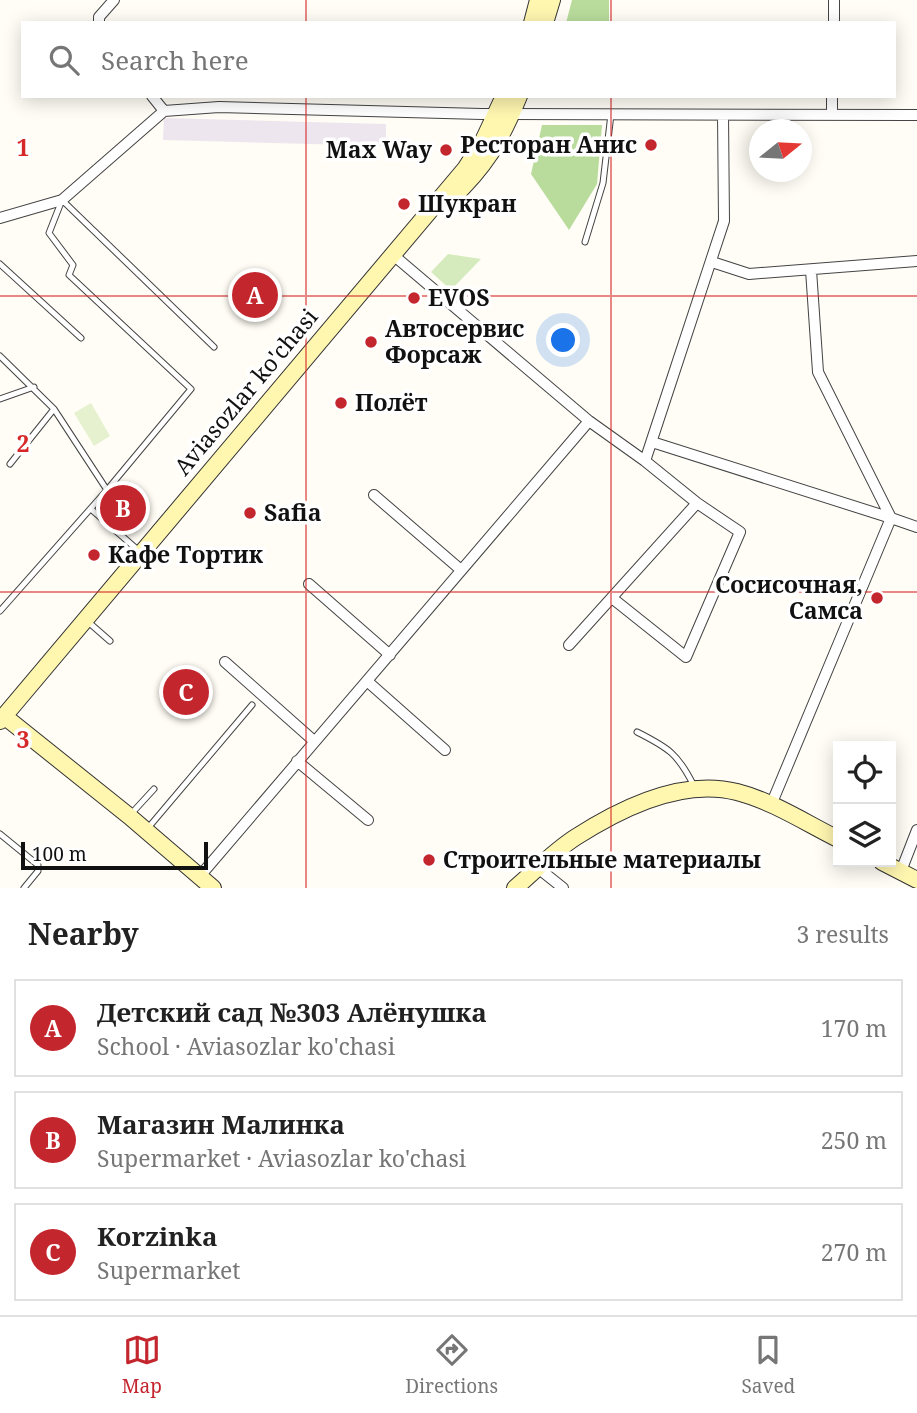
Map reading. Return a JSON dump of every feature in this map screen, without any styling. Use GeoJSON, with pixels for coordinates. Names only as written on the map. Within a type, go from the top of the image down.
{"type":"FeatureCollection","features":[{"type":"Feature","properties":{"kind":"main road"},"geometry":{"type":"LineString","coordinates":[[533,21],[538,0]]}},
{"type":"Feature","properties":{"kind":"main road"},"geometry":{"type":"LineString","coordinates":[[546,21],[552,0]]}},
{"type":"Feature","properties":{"kind":"main road","name":"Aviasozlar ko'chasi"},"geometry":{"type":"LineString","coordinates":[[1,716],[392,254],[475,175],[495,148],[504,114],[504,98]]}},
{"type":"Feature","properties":{"kind":"main road","name":"Aviasozlar ko'chasi"},"geometry":{"type":"LineString","coordinates":[[504,114],[517,98]]}},
{"type":"Feature","properties":{"kind":"main road"},"geometry":{"type":"LineString","coordinates":[[1,716],[129,816],[213,888]]}},
{"type":"Feature","properties":{"kind":"main road"},"geometry":{"type":"LineString","coordinates":[[515,888],[575,838],[611,818],[641,803],[696,789],[735,791],[771,805],[833,836]]}},
{"type":"Feature","properties":{"kind":"main road"},"geometry":{"type":"LineString","coordinates":[[893,867],[916,884]]}},
{"type":"Feature","properties":{"kind":"street"},"geometry":{"type":"LineString","coordinates":[[99,21],[114,0]]}},
{"type":"Feature","properties":{"kind":"street"},"geometry":{"type":"LineString","coordinates":[[834,0],[834,21]]}},
{"type":"Feature","properties":{"kind":"street"},"geometry":{"type":"LineString","coordinates":[[154,98],[164,111]]}},
{"type":"Feature","properties":{"kind":"street"},"geometry":{"type":"LineString","coordinates":[[832,98],[832,115]]}},
{"type":"Feature","properties":{"kind":"street"},"geometry":{"type":"LineString","coordinates":[[0,218],[62,200],[164,111],[219,107],[504,114],[917,115]]}},
{"type":"Feature","properties":{"kind":"street"},"geometry":{"type":"LineString","coordinates":[[645,461],[724,221],[723,115]]}},
{"type":"Feature","properties":{"kind":"street"},"geometry":{"type":"LineString","coordinates":[[392,254],[589,421],[697,503],[740,532],[686,657],[612,598]]}},
{"type":"Feature","properties":{"kind":"street"},"geometry":{"type":"LineString","coordinates":[[712,262],[749,274],[917,261]]}},
{"type":"Feature","properties":{"kind":"street"},"geometry":{"type":"LineString","coordinates":[[771,805],[891,517],[818,372],[811,270]]}},
{"type":"Feature","properties":{"kind":"street"},"geometry":{"type":"LineString","coordinates":[[200,876],[589,421]]}},
{"type":"Feature","properties":{"kind":"street"},"geometry":{"type":"LineString","coordinates":[[652,442],[917,527]]}},
{"type":"Feature","properties":{"kind":"street"},"geometry":{"type":"LineString","coordinates":[[374,495],[461,570]]}},
{"type":"Feature","properties":{"kind":"street"},"geometry":{"type":"LineString","coordinates":[[569,645],[697,503]]}},
{"type":"Feature","properties":{"kind":"street"},"geometry":{"type":"LineString","coordinates":[[309,584],[390,655]]}},
{"type":"Feature","properties":{"kind":"street"},"geometry":{"type":"LineString","coordinates":[[225,662],[314,741]]}},
{"type":"Feature","properties":{"kind":"street"},"geometry":{"type":"LineString","coordinates":[[367,681],[445,750]]}},
{"type":"Feature","properties":{"kind":"street"},"geometry":{"type":"LineString","coordinates":[[297,761],[368,820]]}},
{"type":"Feature","properties":{"kind":"street"},"geometry":{"type":"LineString","coordinates":[[901,871],[917,830]]}},
{"type":"Feature","properties":{"kind":"street"},"geometry":{"type":"LineString","coordinates":[[538,868],[563,888]]}},
{"type":"Feature","properties":{"kind":"lane"},"geometry":{"type":"LineString","coordinates":[[585,242],[603,184],[611,114]]}},
{"type":"Feature","properties":{"kind":"lane"},"geometry":{"type":"LineString","coordinates":[[0,611],[91,509],[191,389],[69,275],[73,265],[49,233],[62,200],[214,347]]}},
{"type":"Feature","properties":{"kind":"lane"},"geometry":{"type":"LineString","coordinates":[[0,264],[81,338]]}},
{"type":"Feature","properties":{"kind":"lane"},"geometry":{"type":"LineString","coordinates":[[0,356],[54,409],[107,490]]}},
{"type":"Feature","properties":{"kind":"lane"},"geometry":{"type":"LineString","coordinates":[[0,399],[34,387]]}},
{"type":"Feature","properties":{"kind":"lane"},"geometry":{"type":"LineString","coordinates":[[10,464],[54,409]]}},
{"type":"Feature","properties":{"kind":"lane"},"geometry":{"type":"LineString","coordinates":[[91,509],[141,553]]}},
{"type":"Feature","properties":{"kind":"lane"},"geometry":{"type":"LineString","coordinates":[[85,619],[110,641]]}},
{"type":"Feature","properties":{"kind":"lane"},"geometry":{"type":"LineString","coordinates":[[145,830],[252,705]]}},
{"type":"Feature","properties":{"kind":"lane"},"geometry":{"type":"LineString","coordinates":[[637,732],[659,743],[682,762],[696,789]]}},
{"type":"Feature","properties":{"kind":"lane"},"geometry":{"type":"LineString","coordinates":[[129,816],[153,789]]}},
{"type":"Feature","properties":{"kind":"lane"},"geometry":{"type":"LineString","coordinates":[[0,834],[38,865],[38,872],[24,888]]}},
{"type":"Feature","properties":{"kind":"shaded area"},"geometry":{"type":"Polygon","coordinates":[[[164,118],[386,124],[386,146],[163,140],[164,118]]]}},
{"type":"Feature","properties":{"kind":"green space"},"geometry":{"type":"Polygon","coordinates":[[[572,0],[609,0],[609,21],[567,21],[572,0]]]}},
{"type":"Feature","properties":{"kind":"green space"},"geometry":{"type":"Polygon","coordinates":[[[542,125],[602,125],[597,184],[569,230],[531,174],[542,125]]]}},
{"type":"Feature","properties":{"kind":"green space"},"geometry":{"type":"Polygon","coordinates":[[[448,254],[481,259],[451,290],[431,272],[448,254]]]}},
{"type":"Feature","properties":{"kind":"green space"},"geometry":{"type":"Polygon","coordinates":[[[91,403],[110,436],[94,446],[74,413],[91,403]]]}},
{"type":"Feature","properties":{"kind":"place","name":"Ресторан Анис"},"geometry":{"type":"Point","coordinates":[651,145]}},
{"type":"Feature","properties":{"kind":"place","name":"Max Way"},"geometry":{"type":"Point","coordinates":[446,150]}},
{"type":"Feature","properties":{"kind":"place","name":"Шукран"},"geometry":{"type":"Point","coordinates":[404,204]}},
{"type":"Feature","properties":{"kind":"place","name":"Детский сад №303 Алёнушка"},"geometry":{"type":"Point","coordinates":[255,295]}},
{"type":"Feature","properties":{"kind":"place","name":"EVOS"},"geometry":{"type":"Point","coordinates":[414,298]}},
{"type":"Feature","properties":{"kind":"place","name":"Автосервис Форсаж"},"geometry":{"type":"Point","coordinates":[371,342]}},
{"type":"Feature","properties":{"kind":"place","name":"Полёт"},"geometry":{"type":"Point","coordinates":[341,403]}},
{"type":"Feature","properties":{"kind":"place","name":"Магазин Малинка"},"geometry":{"type":"Point","coordinates":[123,508]}},
{"type":"Feature","properties":{"kind":"place","name":"Safia"},"geometry":{"type":"Point","coordinates":[250,513]}},
{"type":"Feature","properties":{"kind":"place","name":"Кафе Тортик"},"geometry":{"type":"Point","coordinates":[94,555]}},
{"type":"Feature","properties":{"kind":"place","name":"Сосисочная, Самса"},"geometry":{"type":"Point","coordinates":[877,598]}},
{"type":"Feature","properties":{"kind":"place","name":"Korzinka"},"geometry":{"type":"Point","coordinates":[186,692]}},
{"type":"Feature","properties":{"kind":"place","name":"Строительные материалы"},"geometry":{"type":"Point","coordinates":[429,860]}}]}
